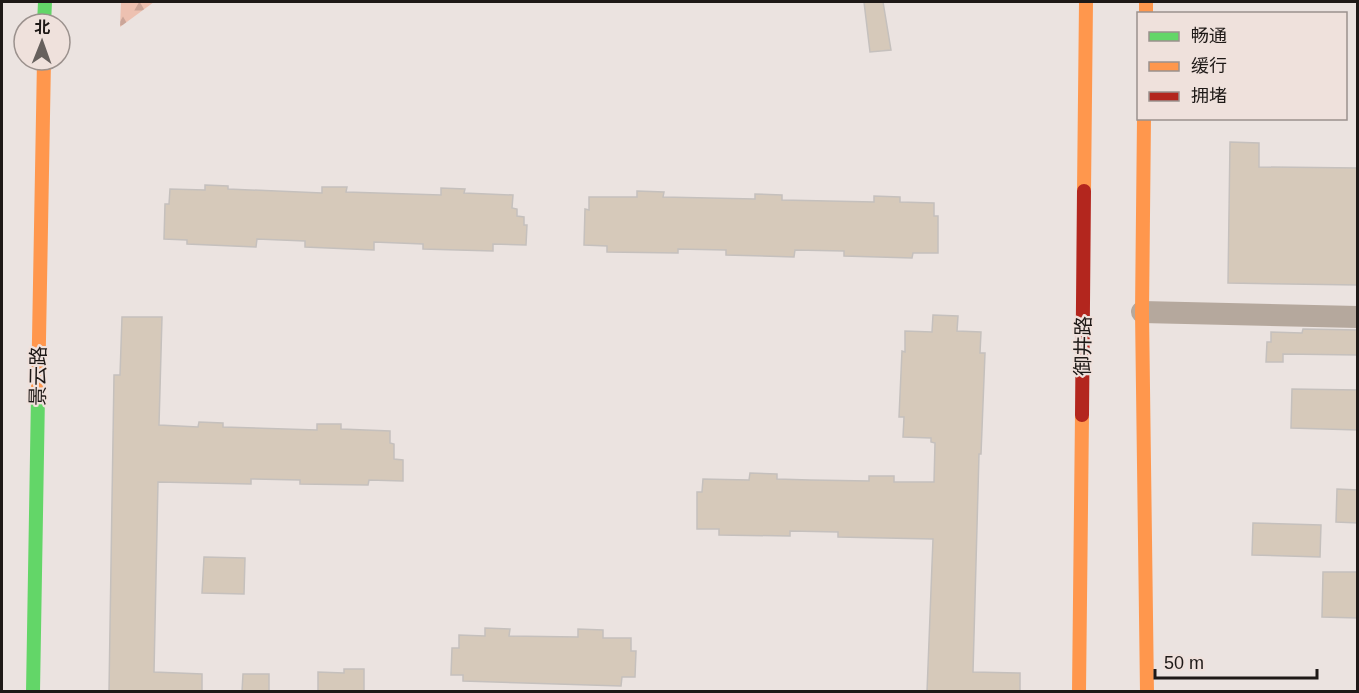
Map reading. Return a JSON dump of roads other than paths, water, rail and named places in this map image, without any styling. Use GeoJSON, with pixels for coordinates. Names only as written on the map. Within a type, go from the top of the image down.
{"type":"FeatureCollection","features":[{"type":"Feature","properties":{"kind":"street","name":"御井路"},"geometry":{"type":"LineString","coordinates":[[1079,692],[1086,2]]}},
{"type":"Feature","properties":{"kind":"street","name":"景云路"},"geometry":{"type":"LineString","coordinates":[[33,692],[44,72]]}},
{"type":"Feature","properties":{"kind":"street"},"geometry":{"type":"LineString","coordinates":[[1144,120],[1142,312],[1146,692]]}},
{"type":"Feature","properties":{"kind":"street"},"geometry":{"type":"LineString","coordinates":[[1142,312],[1358,316]]}}]}
